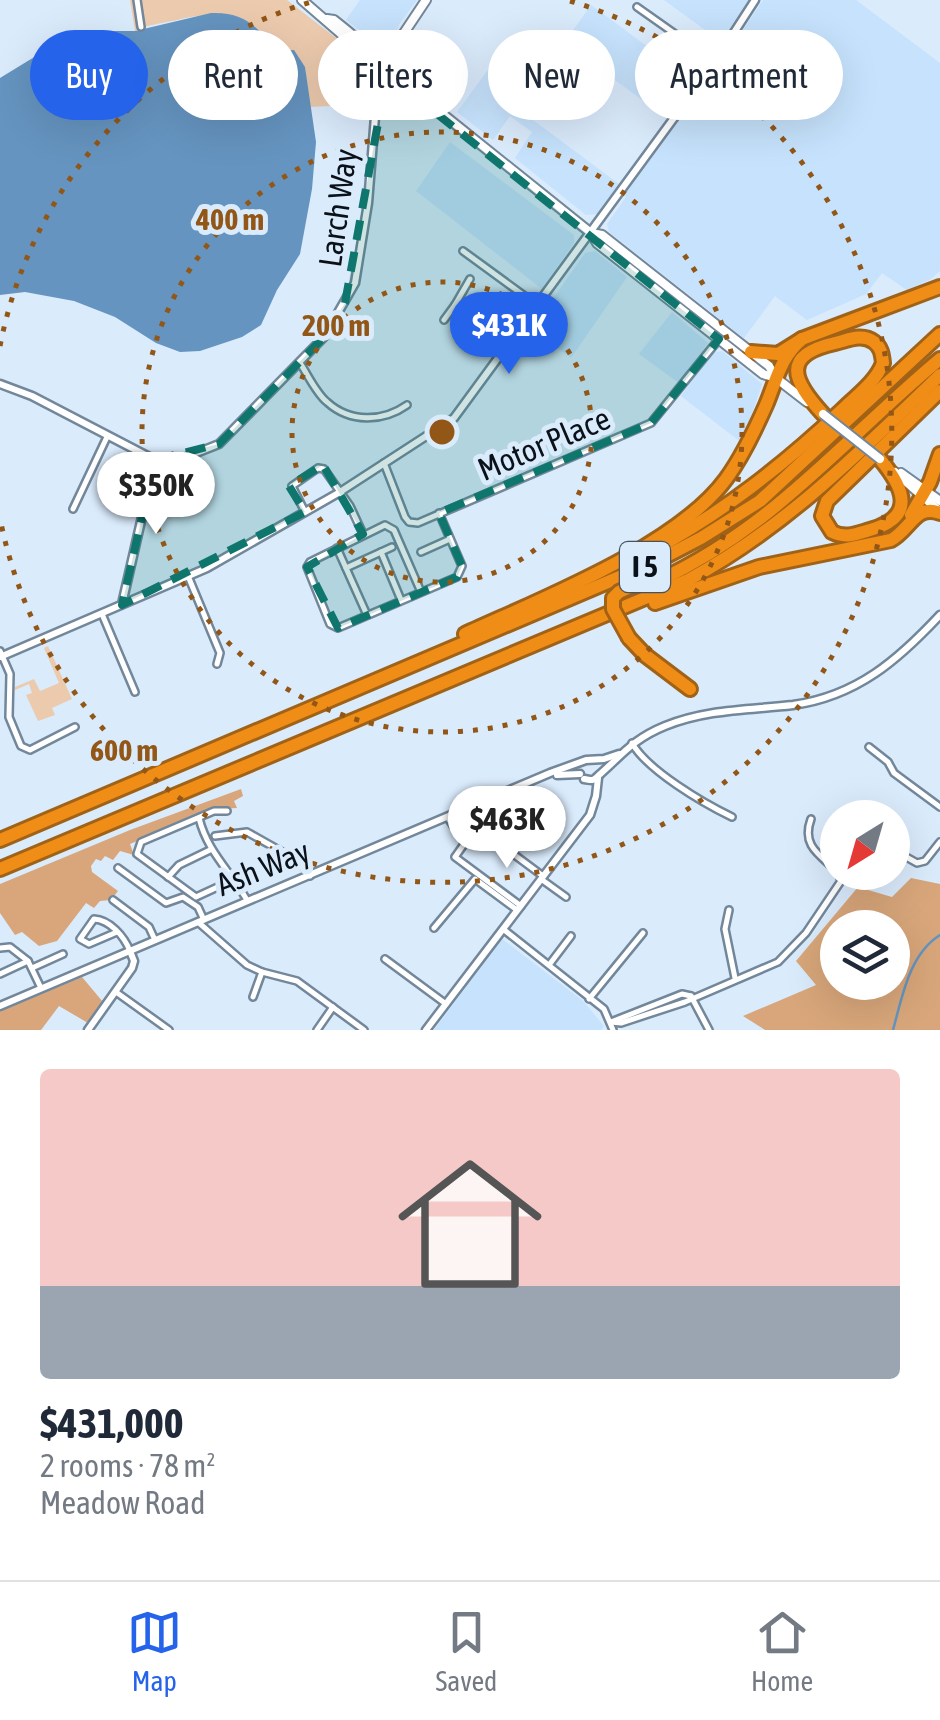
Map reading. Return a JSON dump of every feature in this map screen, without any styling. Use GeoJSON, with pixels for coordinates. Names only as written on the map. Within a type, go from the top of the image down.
{"type":"FeatureCollection","features":[{"type":"Feature","properties":{"kind":"highway"},"geometry":{"type":"LineString","coordinates":[[751,352],[778,354],[802,338],[940,287]]}},
{"type":"Feature","properties":{"kind":"highway","name":"I 5"},"geometry":{"type":"LineString","coordinates":[[0,840],[655,562],[701,538],[760,501],[940,334]]}},
{"type":"Feature","properties":{"kind":"highway"},"geometry":{"type":"LineString","coordinates":[[296,714],[656,540],[706,502],[744,451],[776,378],[802,338]]}},
{"type":"Feature","properties":{"kind":"highway"},"geometry":{"type":"LineString","coordinates":[[544,597],[653,550],[746,494],[801,448],[880,372],[882,354],[873,342],[855,338],[814,348],[802,357],[796,370],[800,385],[823,414]]}},
{"type":"Feature","properties":{"kind":"highway"},"geometry":{"type":"LineString","coordinates":[[690,689],[629,638],[612,602],[616,594],[727,538],[764,513],[940,350]]}},
{"type":"Feature","properties":{"kind":"highway"},"geometry":{"type":"LineString","coordinates":[[616,614],[618,601],[694,563],[774,510],[940,358]]}},
{"type":"Feature","properties":{"kind":"highway","name":"I 5"},"geometry":{"type":"LineString","coordinates":[[0,869],[688,580],[765,533],[804,502],[940,375]]}},
{"type":"Feature","properties":{"kind":"highway"},"geometry":{"type":"LineString","coordinates":[[880,459],[900,488],[902,501],[897,516],[884,526],[850,536],[832,532],[822,516],[826,501],[940,391]]}},
{"type":"Feature","properties":{"kind":"highway"},"geometry":{"type":"LineString","coordinates":[[872,543],[906,522],[940,454]]}},
{"type":"Feature","properties":{"kind":"highway"},"geometry":{"type":"LineString","coordinates":[[582,627],[744,572],[891,540],[904,533],[925,510],[940,513]]}},
{"type":"Feature","properties":{"kind":"main road"},"geometry":{"type":"LineString","coordinates":[[302,0],[335,30]]}},
{"type":"Feature","properties":{"kind":"main road","name":"Larch Way"},"geometry":{"type":"LineString","coordinates":[[406,30],[426,0]]}},
{"type":"Feature","properties":{"kind":"main road"},"geometry":{"type":"LineString","coordinates":[[450,120],[718,339],[763,374],[776,378],[923,493],[940,513]]}},
{"type":"Feature","properties":{"kind":"main road"},"geometry":{"type":"LineString","coordinates":[[590,232],[602,236],[769,366],[776,378]]}},
{"type":"Feature","properties":{"kind":"main road"},"geometry":{"type":"LineString","coordinates":[[923,493],[940,501]]}},
{"type":"Feature","properties":{"kind":"street"},"geometry":{"type":"LineString","coordinates":[[136,0],[141,27]]}},
{"type":"Feature","properties":{"kind":"street"},"geometry":{"type":"LineString","coordinates":[[735,30],[755,0]]}},
{"type":"Feature","properties":{"kind":"street"},"geometry":{"type":"LineString","coordinates":[[637,7],[669,30]]}},
{"type":"Feature","properties":{"kind":"street","name":"Larch Way"},"geometry":{"type":"LineString","coordinates":[[155,460],[182,459],[219,444],[324,337],[354,283],[368,203],[375,120]]}},
{"type":"Feature","properties":{"kind":"street"},"geometry":{"type":"LineString","coordinates":[[74,727],[68,734],[24,750],[9,717],[10,680],[1,655],[188,576],[340,492],[454,418],[672,120]]}},
{"type":"Feature","properties":{"kind":"street"},"geometry":{"type":"LineString","coordinates":[[462,251],[538,306]]}},
{"type":"Feature","properties":{"kind":"street"},"geometry":{"type":"LineString","coordinates":[[444,320],[470,279]]}},
{"type":"Feature","properties":{"kind":"street"},"geometry":{"type":"LineString","coordinates":[[455,305],[488,331],[504,353]]}},
{"type":"Feature","properties":{"kind":"street","name":"Motor Place"},"geometry":{"type":"LineString","coordinates":[[384,463],[409,522],[418,523],[651,423],[718,339]]}},
{"type":"Feature","properties":{"kind":"street"},"geometry":{"type":"LineString","coordinates":[[300,363],[325,401],[343,412],[378,419],[407,405]]}},
{"type":"Feature","properties":{"kind":"street"},"geometry":{"type":"LineString","coordinates":[[0,384],[32,396],[155,460],[122,605]]}},
{"type":"Feature","properties":{"kind":"street"},"geometry":{"type":"LineString","coordinates":[[73,509],[106,437]]}},
{"type":"Feature","properties":{"kind":"street"},"geometry":{"type":"LineString","coordinates":[[305,512],[292,488],[318,468],[326,470],[363,534]]}},
{"type":"Feature","properties":{"kind":"street"},"geometry":{"type":"LineString","coordinates":[[421,592],[391,528],[385,525],[308,564],[307,571],[333,627],[367,615],[457,577],[462,570],[438,514]]}},
{"type":"Feature","properties":{"kind":"street"},"geometry":{"type":"LineString","coordinates":[[421,552],[450,539]]}},
{"type":"Feature","properties":{"kind":"street"},"geometry":{"type":"LineString","coordinates":[[346,568],[392,546]]}},
{"type":"Feature","properties":{"kind":"street"},"geometry":{"type":"LineString","coordinates":[[337,548],[367,615]]}},
{"type":"Feature","properties":{"kind":"street"},"geometry":{"type":"LineString","coordinates":[[381,552],[402,600]]}},
{"type":"Feature","properties":{"kind":"street"},"geometry":{"type":"LineString","coordinates":[[188,576],[220,653],[217,664]]}},
{"type":"Feature","properties":{"kind":"street"},"geometry":{"type":"LineString","coordinates":[[102,614],[135,692]]}},
{"type":"Feature","properties":{"kind":"street"},"geometry":{"type":"LineString","coordinates":[[582,777],[591,780],[599,776],[632,743],[692,716],[792,705],[838,694],[895,661],[940,615]]}},
{"type":"Feature","properties":{"kind":"street"},"geometry":{"type":"LineString","coordinates":[[632,743],[643,758],[713,808],[732,816]]}},
{"type":"Feature","properties":{"kind":"street"},"geometry":{"type":"LineString","coordinates":[[869,747],[888,762],[894,773],[940,808]]}},
{"type":"Feature","properties":{"kind":"street"},"geometry":{"type":"LineString","coordinates":[[595,801],[582,777],[583,762],[619,754]]}},
{"type":"Feature","properties":{"kind":"street"},"geometry":{"type":"LineString","coordinates":[[426,1030],[590,815],[600,766],[593,760]]}},
{"type":"Feature","properties":{"kind":"street","name":"Ash Way"},"geometry":{"type":"LineString","coordinates":[[0,1006],[583,762]]}},
{"type":"Feature","properties":{"kind":"street","name":"Ash Way"},"geometry":{"type":"LineString","coordinates":[[546,776],[570,772],[582,777]]}},
{"type":"Feature","properties":{"kind":"street"},"geometry":{"type":"LineString","coordinates":[[227,812],[214,811],[141,842],[137,854],[196,898],[235,879]]}},
{"type":"Feature","properties":{"kind":"street"},"geometry":{"type":"LineString","coordinates":[[198,818],[210,850],[235,879],[247,902]]}},
{"type":"Feature","properties":{"kind":"street"},"geometry":{"type":"LineString","coordinates":[[448,818],[468,840]]}},
{"type":"Feature","properties":{"kind":"street"},"geometry":{"type":"LineString","coordinates":[[811,819],[806,834],[808,842],[820,854]]}},
{"type":"Feature","properties":{"kind":"street"},"geometry":{"type":"LineString","coordinates":[[519,908],[456,857],[477,827],[566,897]]}},
{"type":"Feature","properties":{"kind":"street"},"geometry":{"type":"LineString","coordinates":[[215,836],[252,834],[302,862],[310,876]]}},
{"type":"Feature","properties":{"kind":"street"},"geometry":{"type":"LineString","coordinates":[[910,859],[925,861],[940,842]]}},
{"type":"Feature","properties":{"kind":"street"},"geometry":{"type":"LineString","coordinates":[[168,877],[179,865],[210,850]]}},
{"type":"Feature","properties":{"kind":"street"},"geometry":{"type":"LineString","coordinates":[[118,868],[166,903],[184,897],[198,907],[201,921],[247,965],[297,981],[364,1030]]}},
{"type":"Feature","properties":{"kind":"street"},"geometry":{"type":"LineString","coordinates":[[434,928],[474,879],[519,908]]}},
{"type":"Feature","properties":{"kind":"street"},"geometry":{"type":"LineString","coordinates":[[611,1022],[620,1023],[685,1002],[778,962],[806,933],[835,890]]}},
{"type":"Feature","properties":{"kind":"street"},"geometry":{"type":"LineString","coordinates":[[113,900],[150,927],[155,940]]}},
{"type":"Feature","properties":{"kind":"street"},"geometry":{"type":"LineString","coordinates":[[729,910],[724,929],[735,978]]}},
{"type":"Feature","properties":{"kind":"street"},"geometry":{"type":"LineString","coordinates":[[88,1030],[134,961],[124,937],[100,919],[94,919],[80,936],[87,945],[117,932]]}},
{"type":"Feature","properties":{"kind":"street"},"geometry":{"type":"LineString","coordinates":[[503,929],[604,1010],[613,1030]]}},
{"type":"Feature","properties":{"kind":"street"},"geometry":{"type":"LineString","coordinates":[[589,999],[610,968],[643,933]]}},
{"type":"Feature","properties":{"kind":"street"},"geometry":{"type":"LineString","coordinates":[[549,966],[571,936]]}},
{"type":"Feature","properties":{"kind":"street"},"geometry":{"type":"LineString","coordinates":[[0,948],[10,946],[30,965],[41,988]]}},
{"type":"Feature","properties":{"kind":"street"},"geometry":{"type":"LineString","coordinates":[[0,974],[63,954]]}},
{"type":"Feature","properties":{"kind":"street"},"geometry":{"type":"LineString","coordinates":[[386,959],[446,1004]]}},
{"type":"Feature","properties":{"kind":"street"},"geometry":{"type":"LineString","coordinates":[[253,997],[262,972]]}},
{"type":"Feature","properties":{"kind":"street"},"geometry":{"type":"LineString","coordinates":[[116,992],[169,1030]]}},
{"type":"Feature","properties":{"kind":"street"},"geometry":{"type":"LineString","coordinates":[[692,996],[709,1030]]}},
{"type":"Feature","properties":{"kind":"street"},"geometry":{"type":"LineString","coordinates":[[317,1030],[333,1007]]}},
{"type":"Feature","properties":{"kind":"highlighted area"},"geometry":{"type":"Polygon","coordinates":[[[387,74],[719,339],[651,423],[439,513],[462,566],[457,577],[338,628],[307,567],[363,534],[323,465],[289,486],[305,512],[122,605],[155,460],[219,444],[324,337],[345,303],[387,74]]]}},
{"type":"Feature","properties":{"kind":"shaded area"},"geometry":{"type":"Polygon","coordinates":[[[130,0],[287,0],[326,30],[318,30],[318,107],[310,107],[305,67],[298,62],[298,30],[258,30],[239,17],[206,15],[135,30],[130,0]]]}},
{"type":"Feature","properties":{"kind":"shaded area"},"geometry":{"type":"Polygon","coordinates":[[[360,0],[417,0],[397,30],[359,30],[346,20],[360,0]]]}},
{"type":"Feature","properties":{"kind":"shaded area"},"geometry":{"type":"Polygon","coordinates":[[[664,0],[751,0],[731,30],[705,30],[664,0]]]}},
{"type":"Feature","properties":{"kind":"shaded area"},"geometry":{"type":"Polygon","coordinates":[[[763,0],[856,0],[940,63],[940,271],[931,279],[907,290],[882,273],[866,294],[807,320],[775,296],[744,338],[609,232],[607,224],[626,197],[615,189],[597,214],[586,215],[515,158],[532,132],[516,120],[533,120],[619,184],[666,120],[843,120],[843,30],[743,30],[763,0]]]}},
{"type":"Feature","properties":{"kind":"shaded area"},"geometry":{"type":"Polygon","coordinates":[[[591,5],[635,38],[635,95],[615,80],[615,30],[573,30],[591,5]]]}},
{"type":"Feature","properties":{"kind":"shaded area"},"geometry":{"type":"Polygon","coordinates":[[[488,70],[488,120],[507,120],[493,140],[467,120],[468,97],[488,70]]]}},
{"type":"Feature","properties":{"kind":"shaded area"},"geometry":{"type":"Polygon","coordinates":[[[450,142],[574,235],[574,243],[542,289],[416,191],[450,142]]]}},
{"type":"Feature","properties":{"kind":"shaded area"},"geometry":{"type":"Polygon","coordinates":[[[595,251],[627,277],[571,358],[532,329],[585,253],[595,251]]]}},
{"type":"Feature","properties":{"kind":"shaded area"},"geometry":{"type":"Polygon","coordinates":[[[672,312],[708,343],[679,383],[639,354],[672,312]]]}},
{"type":"Feature","properties":{"kind":"shaded area"},"geometry":{"type":"Polygon","coordinates":[[[722,351],[762,384],[742,443],[681,396],[712,353],[722,351]]]}},
{"type":"Feature","properties":{"kind":"shaded area"},"geometry":{"type":"Polygon","coordinates":[[[48,646],[72,699],[52,708],[55,715],[38,721],[26,695],[32,693],[29,684],[15,687],[34,679],[40,691],[59,683],[44,648],[48,646]]]}},
{"type":"Feature","properties":{"kind":"shaded area"},"geometry":{"type":"Polygon","coordinates":[[[241,789],[243,796],[234,801],[237,808],[215,809],[130,844],[134,855],[120,851],[113,860],[105,856],[101,861],[96,859],[92,872],[118,891],[111,900],[100,901],[94,908],[86,903],[57,941],[39,946],[22,932],[15,935],[0,913],[0,884],[241,789]]]}},
{"type":"Feature","properties":{"kind":"shaded area"},"geometry":{"type":"Polygon","coordinates":[[[911,878],[940,884],[940,1030],[765,1030],[743,1016],[816,985],[796,961],[820,932],[820,1000],[910,1000],[910,910],[839,910],[855,890],[892,897],[899,890],[910,890],[911,878]]]}},
{"type":"Feature","properties":{"kind":"shaded area"},"geometry":{"type":"Polygon","coordinates":[[[502,939],[583,1001],[604,1026],[601,1030],[434,1030],[502,939]]]}},
{"type":"Feature","properties":{"kind":"shaded area"},"geometry":{"type":"Polygon","coordinates":[[[82,977],[103,1002],[88,1023],[59,1006],[41,1030],[0,1030],[0,1011],[82,977]]]}},
{"type":"Feature","properties":{"kind":"water"},"geometry":{"type":"Polygon","coordinates":[[[223,13],[242,18],[258,30],[168,30],[168,120],[298,120],[298,56],[305,67],[316,142],[300,254],[261,325],[242,337],[200,351],[180,352],[156,343],[115,317],[74,301],[25,292],[0,295],[0,78],[30,60],[30,120],[148,120],[148,30],[139,30],[223,13]]]}},
{"type":"Feature","properties":{"kind":"waterway"},"geometry":{"type":"LineString","coordinates":[[893,1030],[914,965],[929,943],[940,935]]}}]}
